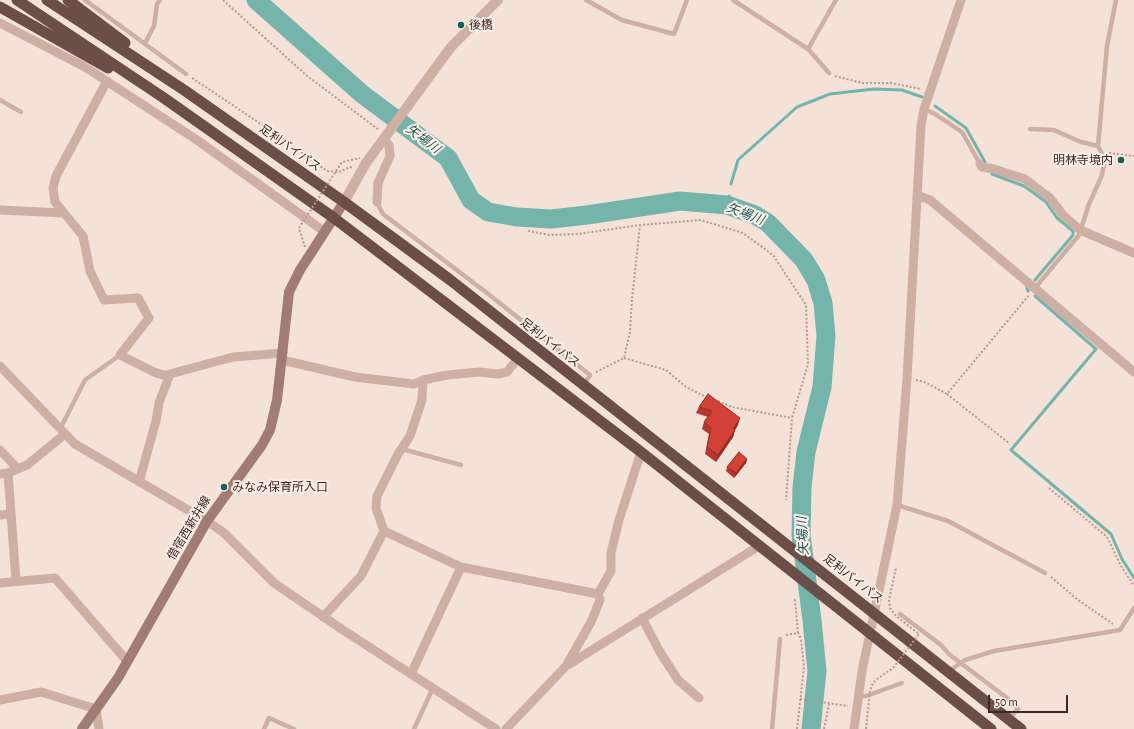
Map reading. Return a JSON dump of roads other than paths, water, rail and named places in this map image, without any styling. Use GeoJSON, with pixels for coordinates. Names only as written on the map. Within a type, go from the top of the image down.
{"type":"FeatureCollection","features":[{"type":"Feature","properties":{"kind":"highway"},"geometry":{"type":"LineString","coordinates":[[17,0],[164,98],[334,218],[641,452],[870,635],[991,729]]}},
{"type":"Feature","properties":{"kind":"highway","name":"足利バイパス"},"geometry":{"type":"LineString","coordinates":[[47,0],[184,90],[344,202],[450,280],[826,574],[1021,729]]}},
{"type":"Feature","properties":{"kind":"highway"},"geometry":{"type":"LineString","coordinates":[[68,0],[184,90]]}},
{"type":"Feature","properties":{"kind":"highway"},"geometry":{"type":"LineString","coordinates":[[0,7],[58,41],[164,98]]}},
{"type":"Feature","properties":{"kind":"main road","name":"借宿西新井線"},"geometry":{"type":"LineString","coordinates":[[82,729],[127,662],[207,521],[262,445],[270,430],[277,400],[289,292],[300,270],[344,202]]}},
{"type":"Feature","properties":{"kind":"street"},"geometry":{"type":"LineString","coordinates":[[344,202],[361,172],[452,47],[498,0]]}},
{"type":"Feature","properties":{"kind":"street"},"geometry":{"type":"LineString","coordinates":[[854,729],[858,696],[874,612],[887,560],[897,505],[907,378],[919,148],[924,109],[961,0]]}},
{"type":"Feature","properties":{"kind":"street"},"geometry":{"type":"LineString","coordinates":[[0,23],[85,67],[197,140],[325,232]]}},
{"type":"Feature","properties":{"kind":"street"},"geometry":{"type":"LineString","coordinates":[[107,82],[56,176],[53,188],[55,202],[82,236],[90,270],[104,300],[138,298],[149,318],[120,354],[156,373],[169,376]]}},
{"type":"Feature","properties":{"kind":"street"},"geometry":{"type":"LineString","coordinates":[[377,202],[378,183],[390,156],[387,135]]}},
{"type":"Feature","properties":{"kind":"street"},"geometry":{"type":"LineString","coordinates":[[980,164],[982,167],[994,169],[1025,179],[1050,198],[1063,215],[1080,230],[1134,253]]}},
{"type":"Feature","properties":{"kind":"street"},"geometry":{"type":"LineString","coordinates":[[917,195],[930,200],[1134,372]]}},
{"type":"Feature","properties":{"kind":"street"},"geometry":{"type":"LineString","coordinates":[[0,210],[63,213]]}},
{"type":"Feature","properties":{"kind":"street"},"geometry":{"type":"LineString","coordinates":[[139,482],[156,421],[159,403],[170,374],[233,357],[282,356],[355,377],[414,384],[423,380],[479,372],[498,374],[507,372],[518,358]]}},
{"type":"Feature","properties":{"kind":"street"},"geometry":{"type":"LineString","coordinates":[[0,366],[75,444],[207,521],[224,533],[274,583],[323,617],[496,729]]}},
{"type":"Feature","properties":{"kind":"street"},"geometry":{"type":"LineString","coordinates":[[323,617],[361,576],[384,531],[376,502],[410,436],[420,409],[423,380]]}},
{"type":"Feature","properties":{"kind":"street"},"geometry":{"type":"LineString","coordinates":[[16,582],[11,514],[4,473],[27,465],[62,431]]}},
{"type":"Feature","properties":{"kind":"street"},"geometry":{"type":"LineString","coordinates":[[0,450],[18,469]]}},
{"type":"Feature","properties":{"kind":"street"},"geometry":{"type":"LineString","coordinates":[[506,729],[566,666],[591,622],[600,600],[598,594],[611,571],[611,553],[619,520],[641,452]]}},
{"type":"Feature","properties":{"kind":"street"},"geometry":{"type":"LineString","coordinates":[[0,515],[11,514]]}},
{"type":"Feature","properties":{"kind":"street"},"geometry":{"type":"LineString","coordinates":[[384,531],[461,566],[598,594]]}},
{"type":"Feature","properties":{"kind":"street"},"geometry":{"type":"LineString","coordinates":[[566,666],[759,546]]}},
{"type":"Feature","properties":{"kind":"street"},"geometry":{"type":"LineString","coordinates":[[411,674],[461,566]]}},
{"type":"Feature","properties":{"kind":"street"},"geometry":{"type":"LineString","coordinates":[[0,583],[55,578],[127,662]]}},
{"type":"Feature","properties":{"kind":"street"},"geometry":{"type":"LineString","coordinates":[[642,618],[660,652],[678,680],[699,698]]}},
{"type":"Feature","properties":{"kind":"street"},"geometry":{"type":"LineString","coordinates":[[0,700],[41,692],[96,709],[99,729]]}},
{"type":"Feature","properties":{"kind":"lane"},"geometry":{"type":"LineString","coordinates":[[85,0],[186,74]]}},
{"type":"Feature","properties":{"kind":"lane"},"geometry":{"type":"LineString","coordinates":[[145,43],[154,26],[157,4],[160,0]]}},
{"type":"Feature","properties":{"kind":"lane"},"geometry":{"type":"LineString","coordinates":[[586,0],[622,20],[674,34],[687,0]]}},
{"type":"Feature","properties":{"kind":"lane"},"geometry":{"type":"LineString","coordinates":[[732,0],[808,49],[829,73]]}},
{"type":"Feature","properties":{"kind":"lane"},"geometry":{"type":"LineString","coordinates":[[808,49],[836,0]]}},
{"type":"Feature","properties":{"kind":"lane"},"geometry":{"type":"LineString","coordinates":[[1035,288],[1079,235],[1089,204],[1102,175],[1105,159],[1098,146],[1107,46],[1116,0]]}},
{"type":"Feature","properties":{"kind":"lane"},"geometry":{"type":"LineString","coordinates":[[0,100],[21,112]]}},
{"type":"Feature","properties":{"kind":"lane"},"geometry":{"type":"LineString","coordinates":[[924,109],[935,114],[962,132],[980,164]]}},
{"type":"Feature","properties":{"kind":"lane"},"geometry":{"type":"LineString","coordinates":[[1030,129],[1054,130],[1081,142],[1098,146]]}},
{"type":"Feature","properties":{"kind":"lane"},"geometry":{"type":"LineString","coordinates":[[377,202],[383,214],[487,293],[590,375],[584,386]]}},
{"type":"Feature","properties":{"kind":"lane"},"geometry":{"type":"LineString","coordinates":[[62,431],[85,380],[120,354]]}},
{"type":"Feature","properties":{"kind":"lane"},"geometry":{"type":"LineString","coordinates":[[402,449],[461,465]]}},
{"type":"Feature","properties":{"kind":"lane"},"geometry":{"type":"LineString","coordinates":[[897,505],[948,521],[1045,572]]}},
{"type":"Feature","properties":{"kind":"lane"},"geometry":{"type":"LineString","coordinates":[[949,671],[960,663],[980,655],[1008,648],[1120,630],[1134,608]]}},
{"type":"Feature","properties":{"kind":"lane"},"geometry":{"type":"LineString","coordinates":[[900,614],[941,645],[960,663],[1007,698],[1018,709],[1009,720]]}},
{"type":"Feature","properties":{"kind":"lane"},"geometry":{"type":"LineString","coordinates":[[772,729],[780,639]]}},
{"type":"Feature","properties":{"kind":"lane"},"geometry":{"type":"LineString","coordinates":[[858,696],[866,696],[902,683]]}},
{"type":"Feature","properties":{"kind":"lane"},"geometry":{"type":"LineString","coordinates":[[414,729],[433,688]]}},
{"type":"Feature","properties":{"kind":"lane"},"geometry":{"type":"LineString","coordinates":[[264,729],[269,718],[294,729]]}},
{"type":"Feature","properties":{"kind":"waterway","name":"矢場川"},"geometry":{"type":"LineString","coordinates":[[256,0],[362,94],[448,158],[471,200],[488,212],[517,217],[551,219],[680,201],[727,205],[755,215],[768,223],[804,260],[816,280],[823,303],[826,336],[822,387],[806,452],[802,487],[801,535],[817,671],[811,729]]}},
{"type":"Feature","properties":{"kind":"waterway"},"geometry":{"type":"LineString","coordinates":[[731,184],[738,160],[797,107],[830,94],[874,89],[902,90],[922,97]]}},
{"type":"Feature","properties":{"kind":"waterway"},"geometry":{"type":"LineString","coordinates":[[935,106],[966,128],[985,162]]}},
{"type":"Feature","properties":{"kind":"waterway"},"geometry":{"type":"LineString","coordinates":[[992,174],[1024,186],[1046,202],[1057,218],[1073,231],[1073,235],[1035,280]]}},
{"type":"Feature","properties":{"kind":"waterway"},"geometry":{"type":"LineString","coordinates":[[727,205],[729,196]]}},
{"type":"Feature","properties":{"kind":"waterway"},"geometry":{"type":"LineString","coordinates":[[1035,296],[1096,349],[1011,450],[1111,534],[1122,559],[1134,578]]}},
{"type":"Feature","properties":{"kind":"place","name":"後橋"},"geometry":{"type":"Point","coordinates":[461,25]}},
{"type":"Feature","properties":{"kind":"place","name":"明林寺境内"},"geometry":{"type":"Point","coordinates":[1121,160]}},
{"type":"Feature","properties":{"kind":"place","name":"みなみ保育所入口"},"geometry":{"type":"Point","coordinates":[224,487]}}]}
